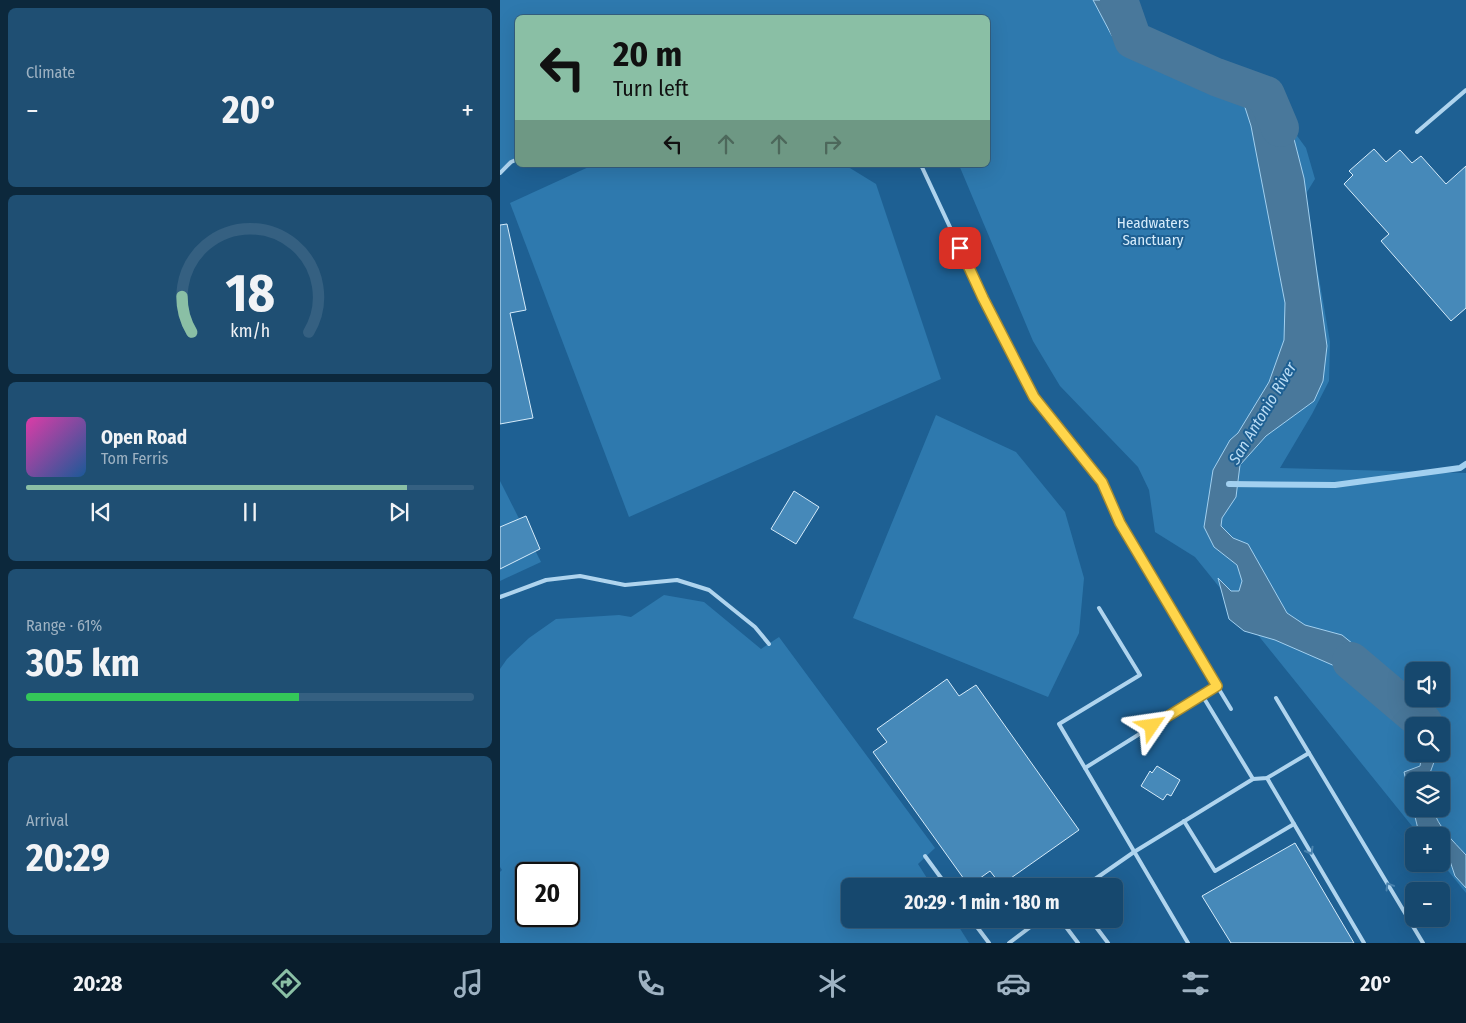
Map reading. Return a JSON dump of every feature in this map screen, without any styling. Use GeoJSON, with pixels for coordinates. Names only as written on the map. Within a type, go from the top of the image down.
{"type":"FeatureCollection","features":[{"type":"Feature","properties":{"kind":"lane"},"geometry":{"type":"LineString","coordinates":[[1417,132],[1466,90]]}},
{"type":"Feature","properties":{"kind":"lane"},"geometry":{"type":"LineString","coordinates":[[500,174],[515,160]]}},
{"type":"Feature","properties":{"kind":"lane"},"geometry":{"type":"LineString","coordinates":[[922,167],[983,298],[1034,397],[1102,482],[1120,523],[1231,709]]}},
{"type":"Feature","properties":{"kind":"lane"},"geometry":{"type":"LineString","coordinates":[[500,597],[546,580],[580,576],[625,585],[677,580],[709,590],[755,627],[769,644]]}},
{"type":"Feature","properties":{"kind":"lane"},"geometry":{"type":"LineString","coordinates":[[1099,608],[1140,675],[1059,724],[1188,943]]}},
{"type":"Feature","properties":{"kind":"lane"},"geometry":{"type":"LineString","coordinates":[[1085,768],[1217,686]]}},
{"type":"Feature","properties":{"kind":"lane"},"geometry":{"type":"LineString","coordinates":[[1202,695],[1253,779]]}},
{"type":"Feature","properties":{"kind":"lane"},"geometry":{"type":"LineString","coordinates":[[1276,698],[1423,943]]}},
{"type":"Feature","properties":{"kind":"lane"},"geometry":{"type":"LineString","coordinates":[[1097,878],[1134,852],[1253,779],[1267,778],[1309,753]]}},
{"type":"Feature","properties":{"kind":"lane"},"geometry":{"type":"LineString","coordinates":[[1267,778],[1364,943]]}},
{"type":"Feature","properties":{"kind":"lane"},"geometry":{"type":"LineString","coordinates":[[1184,821],[1215,871],[1294,824]]}},
{"type":"Feature","properties":{"kind":"lane"},"geometry":{"type":"LineString","coordinates":[[925,856],[941,878]]}},
{"type":"Feature","properties":{"kind":"lane"},"geometry":{"type":"LineString","coordinates":[[978,928],[989,943]]}},
{"type":"Feature","properties":{"kind":"lane"},"geometry":{"type":"LineString","coordinates":[[1008,943],[1029,928]]}},
{"type":"Feature","properties":{"kind":"lane"},"geometry":{"type":"LineString","coordinates":[[1067,928],[1078,943]]}},
{"type":"Feature","properties":{"kind":"lane"},"geometry":{"type":"LineString","coordinates":[[1097,928],[1108,943]]}},
{"type":"Feature","properties":{"kind":"green space","name":"Headwaters Sanctuary"},"geometry":{"type":"Polygon","coordinates":[[[500,0],[1123,0],[1152,57],[1180,80],[1258,104],[1284,118],[1306,148],[1315,179],[1302,200],[1319,278],[1330,342],[1329,381],[1280,468],[1466,473],[1466,893],[1449,872],[1450,827],[1413,827],[1195,557],[1155,532],[1149,490],[1138,467],[1060,386],[1033,341],[960,167],[990,167],[990,15],[515,15],[515,160],[500,173],[500,0]]]}},
{"type":"Feature","properties":{"kind":"green space"},"geometry":{"type":"Polygon","coordinates":[[[589,167],[848,167],[876,184],[941,379],[629,517],[510,203],[589,167]]]}},
{"type":"Feature","properties":{"kind":"green space"},"geometry":{"type":"Polygon","coordinates":[[[936,415],[1016,452],[1065,512],[1084,578],[1079,633],[1048,697],[853,618],[936,415]]]}},
{"type":"Feature","properties":{"kind":"green space"},"geometry":{"type":"Polygon","coordinates":[[[500,481],[541,562],[500,581],[500,481]]]}},
{"type":"Feature","properties":{"kind":"green space"},"geometry":{"type":"Polygon","coordinates":[[[664,595],[704,602],[761,649],[779,637],[935,848],[918,864],[927,878],[841,878],[841,928],[960,928],[969,943],[500,943],[500,872],[502,870],[500,867],[500,669],[507,659],[529,638],[556,619],[619,615],[631,617],[664,595]]]}},
{"type":"Feature","properties":{"kind":"water"},"geometry":{"type":"Polygon","coordinates":[[[1093,0],[1128,0],[1138,17],[1155,37],[1243,75],[1211,83],[1139,56],[1112,36],[1093,0]]]}},
{"type":"Feature","properties":{"kind":"water"},"geometry":{"type":"Polygon","coordinates":[[[1271,84],[1281,88],[1304,178],[1327,346],[1323,381],[1314,401],[1266,436],[1240,465],[1236,497],[1222,518],[1221,526],[1233,538],[1248,544],[1287,613],[1305,625],[1342,635],[1399,681],[1405,688],[1405,707],[1422,707],[1430,717],[1410,717],[1396,694],[1380,694],[1372,698],[1361,692],[1337,667],[1275,640],[1244,631],[1229,619],[1218,578],[1231,591],[1239,591],[1242,581],[1237,565],[1214,547],[1204,527],[1213,470],[1230,440],[1238,433],[1269,382],[1284,340],[1285,303],[1251,126],[1241,95],[1271,84]]]}},
{"type":"Feature","properties":{"kind":"water"},"geometry":{"type":"Polygon","coordinates":[[[1421,762],[1434,762],[1430,772],[1405,772],[1405,776],[1404,772],[1420,766],[1421,762]]]}},
{"type":"Feature","properties":{"kind":"water"},"geometry":{"type":"Polygon","coordinates":[[[1415,817],[1436,817],[1441,827],[1418,827],[1415,817]]]}},
{"type":"Feature","properties":{"kind":"water"},"geometry":{"type":"Polygon","coordinates":[[[1450,838],[1466,855],[1466,888],[1455,876],[1450,861],[1450,838]]]}},
{"type":"Feature","properties":{"kind":"building"},"geometry":{"type":"Polygon","coordinates":[[[1374,149],[1386,162],[1400,150],[1412,163],[1421,156],[1446,184],[1466,166],[1466,308],[1451,321],[1381,241],[1389,234],[1344,184],[1353,175],[1349,171],[1374,149]]]}},
{"type":"Feature","properties":{"kind":"building"},"geometry":{"type":"Polygon","coordinates":[[[507,224],[526,310],[510,313],[533,418],[500,424],[500,225],[507,224]]]}},
{"type":"Feature","properties":{"kind":"building"},"geometry":{"type":"Polygon","coordinates":[[[794,491],[819,507],[796,544],[771,529],[794,491]]]}},
{"type":"Feature","properties":{"kind":"building"},"geometry":{"type":"Polygon","coordinates":[[[526,516],[540,549],[500,569],[500,527],[526,516]]]}},
{"type":"Feature","properties":{"kind":"building"},"geometry":{"type":"Polygon","coordinates":[[[947,679],[959,696],[976,685],[1079,830],[1011,878],[996,878],[990,871],[980,878],[963,878],[873,752],[887,742],[877,729],[947,679]]]}},
{"type":"Feature","properties":{"kind":"building"},"geometry":{"type":"Polygon","coordinates":[[[1157,766],[1180,780],[1171,796],[1167,794],[1163,800],[1141,786],[1150,771],[1152,773],[1157,766]]]}},
{"type":"Feature","properties":{"kind":"building"},"geometry":{"type":"Polygon","coordinates":[[[1295,843],[1354,943],[1231,943],[1202,896],[1295,843]]]}},
{"type":"Feature","properties":{"kind":"waterway","name":"San Antonio River"},"geometry":{"type":"LineString","coordinates":[[1119,0],[1133,40],[1216,77],[1266,95],[1280,128]]}},
{"type":"Feature","properties":{"kind":"waterway"},"geometry":{"type":"LineString","coordinates":[[1229,484],[1335,485],[1460,468],[1466,464]]}},
{"type":"Feature","properties":{"kind":"waterway","name":"San Antonio River"},"geometry":{"type":"LineString","coordinates":[[1351,661],[1417,717]]}},
{"type":"Feature","properties":{"kind":"route"},"geometry":{"type":"LineString","coordinates":[[960,248],[983,298],[1034,397],[1102,482],[1120,523],[1217,686],[1152,726]]}}]}
